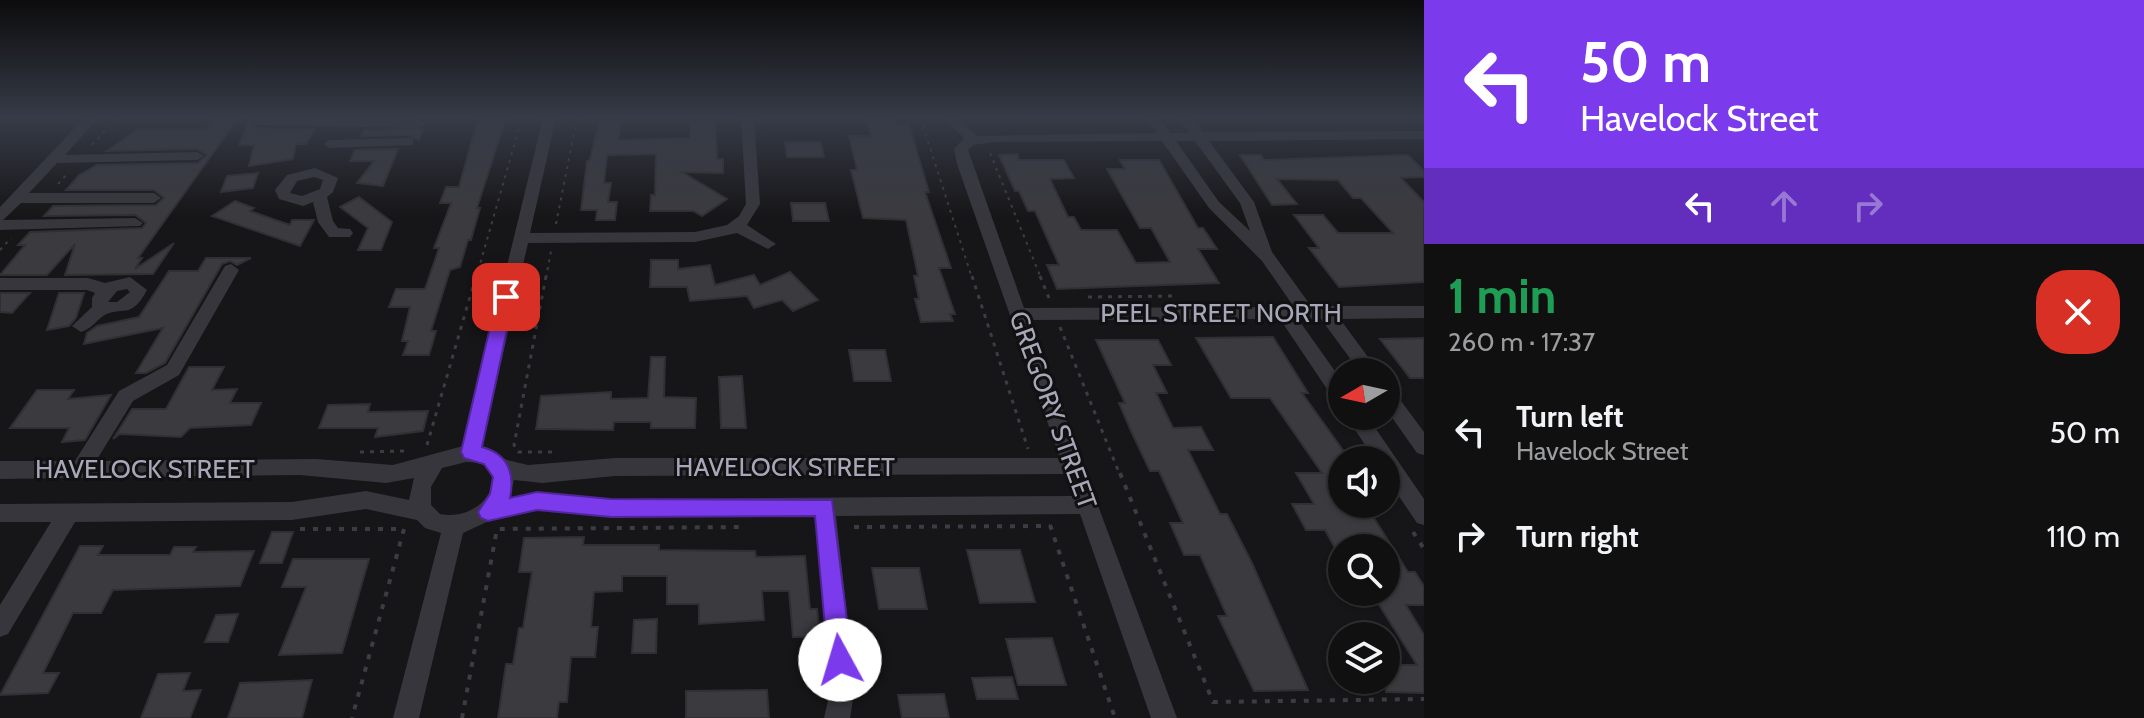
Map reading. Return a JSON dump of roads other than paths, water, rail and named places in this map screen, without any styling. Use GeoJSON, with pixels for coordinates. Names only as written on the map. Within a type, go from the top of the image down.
{"type":"FeatureCollection","features":[{"type":"Feature","properties":{"kind":"street"},"geometry":{"type":"LineString","coordinates":[[0,216],[60,152]]}},
{"type":"Feature","properties":{"kind":"street"},"geometry":{"type":"LineString","coordinates":[[315,172],[326,152]]}},
{"type":"Feature","properties":{"kind":"street"},"geometry":{"type":"LineString","coordinates":[[471,452],[541,152]]}},
{"type":"Feature","properties":{"kind":"street"},"geometry":{"type":"LineString","coordinates":[[520,238],[706,236],[737,226],[753,204],[750,152]]}},
{"type":"Feature","properties":{"kind":"street","name":"GREGORY STREET"},"geometry":{"type":"LineString","coordinates":[[962,152],[1017,314],[1164,718]]}},
{"type":"Feature","properties":{"kind":"street"},"geometry":{"type":"LineString","coordinates":[[1176,152],[1214,205],[1268,257],[1307,313]]}},
{"type":"Feature","properties":{"kind":"street"},"geometry":{"type":"LineString","coordinates":[[1210,152],[1247,202],[1268,257]]}},
{"type":"Feature","properties":{"kind":"street"},"geometry":{"type":"LineString","coordinates":[[53,159],[197,156]]}},
{"type":"Feature","properties":{"kind":"street"},"geometry":{"type":"LineString","coordinates":[[315,172],[327,174],[332,181],[329,189],[319,196],[296,201],[282,192],[292,178],[315,172]]}},
{"type":"Feature","properties":{"kind":"street"},"geometry":{"type":"LineString","coordinates":[[319,196],[326,222],[334,233],[345,233]]}},
{"type":"Feature","properties":{"kind":"street"},"geometry":{"type":"LineString","coordinates":[[17,198],[154,198]]}},
{"type":"Feature","properties":{"kind":"street"},"geometry":{"type":"LineString","coordinates":[[0,225],[135,223]]}},
{"type":"Feature","properties":{"kind":"street"},"geometry":{"type":"LineString","coordinates":[[737,226],[768,244]]}},
{"type":"Feature","properties":{"kind":"street"},"geometry":{"type":"LineString","coordinates":[[80,470],[128,394],[174,368],[231,270]]}},
{"type":"Feature","properties":{"kind":"street"},"geometry":{"type":"LineString","coordinates":[[0,284],[88,284],[104,298],[81,326]]}},
{"type":"Feature","properties":{"kind":"street","name":"PEEL STREET NORTH"},"geometry":{"type":"LineString","coordinates":[[1017,314],[1055,303],[1285,313],[1424,312]]}},
{"type":"Feature","properties":{"kind":"street"},"geometry":{"type":"LineString","coordinates":[[1285,313],[1328,376]]}},
{"type":"Feature","properties":{"kind":"street"},"geometry":{"type":"LineString","coordinates":[[1326,313],[1360,358]]}},
{"type":"Feature","properties":{"kind":"street"},"geometry":{"type":"LineString","coordinates":[[1400,414],[1424,447]]}},
{"type":"Feature","properties":{"kind":"street"},"geometry":{"type":"LineString","coordinates":[[471,452],[491,458],[499,466],[504,486],[488,512],[472,522],[454,526],[432,521],[422,512],[417,501],[429,459],[471,452]]}},
{"type":"Feature","properties":{"kind":"street","name":"HAVELOCK STREET"},"geometry":{"type":"LineString","coordinates":[[0,470],[323,468],[383,475],[429,459]]}},
{"type":"Feature","properties":{"kind":"street","name":"HAVELOCK STREET"},"geometry":{"type":"LineString","coordinates":[[499,466],[519,473],[550,476],[615,467],[1073,466]]}},
{"type":"Feature","properties":{"kind":"street"},"geometry":{"type":"LineString","coordinates":[[1400,481],[1424,516]]}},
{"type":"Feature","properties":{"kind":"street","name":"HAVELOCK STREET"},"geometry":{"type":"LineString","coordinates":[[0,513],[292,511],[366,500],[396,503],[422,512]]}},
{"type":"Feature","properties":{"kind":"street","name":"HAVELOCK STREET"},"geometry":{"type":"LineString","coordinates":[[488,512],[537,501],[611,508],[826,517],[1088,505]]}},
{"type":"Feature","properties":{"kind":"street"},"geometry":{"type":"LineString","coordinates":[[0,626],[69,512]]}},
{"type":"Feature","properties":{"kind":"street"},"geometry":{"type":"LineString","coordinates":[[826,517],[843,687],[837,718]]}},
{"type":"Feature","properties":{"kind":"street"},"geometry":{"type":"LineString","coordinates":[[406,718],[454,526]]}}]}
